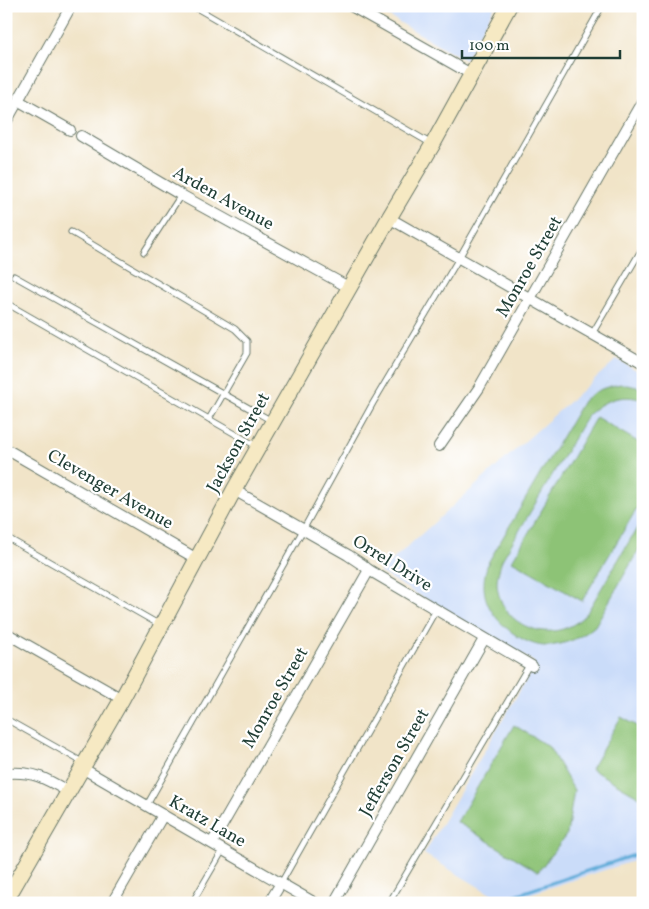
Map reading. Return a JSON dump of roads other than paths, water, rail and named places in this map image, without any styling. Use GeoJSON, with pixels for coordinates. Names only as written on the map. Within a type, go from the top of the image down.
{"type":"FeatureCollection","features":[{"type":"Feature","properties":{"kind":"street"},"geometry":{"type":"LineString","coordinates":[[6,122],[72,6]]}},
{"type":"Feature","properties":{"kind":"street"},"geometry":{"type":"LineString","coordinates":[[352,6],[471,74]]}},
{"type":"Feature","properties":{"kind":"street","name":"Jackson Street"},"geometry":{"type":"LineString","coordinates":[[6,900],[122,699],[234,490],[433,144],[508,6]]}},
{"type":"Feature","properties":{"kind":"street","name":"Monroe Street"},"geometry":{"type":"LineString","coordinates":[[439,446],[479,388],[643,100]]}},
{"type":"Feature","properties":{"kind":"street"},"geometry":{"type":"LineString","coordinates":[[18,101],[70,130]]}},
{"type":"Feature","properties":{"kind":"street","name":"Arden Avenue"},"geometry":{"type":"LineString","coordinates":[[81,136],[181,195],[350,288]]}},
{"type":"Feature","properties":{"kind":"street"},"geometry":{"type":"LineString","coordinates":[[389,218],[643,363]]}},
{"type":"Feature","properties":{"kind":"street","name":"Clevenger Avenue"},"geometry":{"type":"LineString","coordinates":[[6,449],[197,559]]}},
{"type":"Feature","properties":{"kind":"street","name":"Orrel Drive"},"geometry":{"type":"LineString","coordinates":[[234,490],[348,555],[369,570],[530,665]]}},
{"type":"Feature","properties":{"kind":"street","name":"Monroe Street"},"geometry":{"type":"LineString","coordinates":[[212,843],[369,570]]}},
{"type":"Feature","properties":{"kind":"street"},"geometry":{"type":"LineString","coordinates":[[6,633],[122,699]]}},
{"type":"Feature","properties":{"kind":"street","name":"Jefferson Street"},"geometry":{"type":"LineString","coordinates":[[334,903],[484,639]]}},
{"type":"Feature","properties":{"kind":"street","name":"Kratz Lane"},"geometry":{"type":"LineString","coordinates":[[83,766],[163,815],[315,903]]}},
{"type":"Feature","properties":{"kind":"street"},"geometry":{"type":"LineString","coordinates":[[6,773],[30,773],[45,778],[68,792]]}},
{"type":"Feature","properties":{"kind":"street"},"geometry":{"type":"LineString","coordinates":[[112,903],[163,815]]}},
{"type":"Feature","properties":{"kind":"street"},"geometry":{"type":"LineString","coordinates":[[269,903],[281,883]]}},
{"type":"Feature","properties":{"kind":"lane"},"geometry":{"type":"LineString","coordinates":[[193,6],[433,144]]}},
{"type":"Feature","properties":{"kind":"lane"},"geometry":{"type":"LineString","coordinates":[[147,805],[373,404],[459,258],[602,6]]}},
{"type":"Feature","properties":{"kind":"lane"},"geometry":{"type":"LineString","coordinates":[[144,252],[181,195]]}},
{"type":"Feature","properties":{"kind":"lane"},"geometry":{"type":"LineString","coordinates":[[71,232],[235,329],[247,341],[247,354],[209,419]]}},
{"type":"Feature","properties":{"kind":"lane"},"geometry":{"type":"LineString","coordinates":[[592,334],[643,247]]}},
{"type":"Feature","properties":{"kind":"lane"},"geometry":{"type":"LineString","coordinates":[[14,276],[273,422]]}},
{"type":"Feature","properties":{"kind":"lane"},"geometry":{"type":"LineString","coordinates":[[6,303],[258,448]]}},
{"type":"Feature","properties":{"kind":"lane"},"geometry":{"type":"LineString","coordinates":[[6,537],[161,626]]}},
{"type":"Feature","properties":{"kind":"lane"},"geometry":{"type":"LineString","coordinates":[[281,883],[436,610]]}},
{"type":"Feature","properties":{"kind":"lane"},"geometry":{"type":"LineString","coordinates":[[389,903],[530,665]]}},
{"type":"Feature","properties":{"kind":"lane"},"geometry":{"type":"LineString","coordinates":[[6,719],[83,766]]}},
{"type":"Feature","properties":{"kind":"lane"},"geometry":{"type":"LineString","coordinates":[[192,903],[223,850]]}},
{"type":"Feature","properties":{"kind":"waterway"},"geometry":{"type":"LineString","coordinates":[[504,899],[643,852]]}}]}
